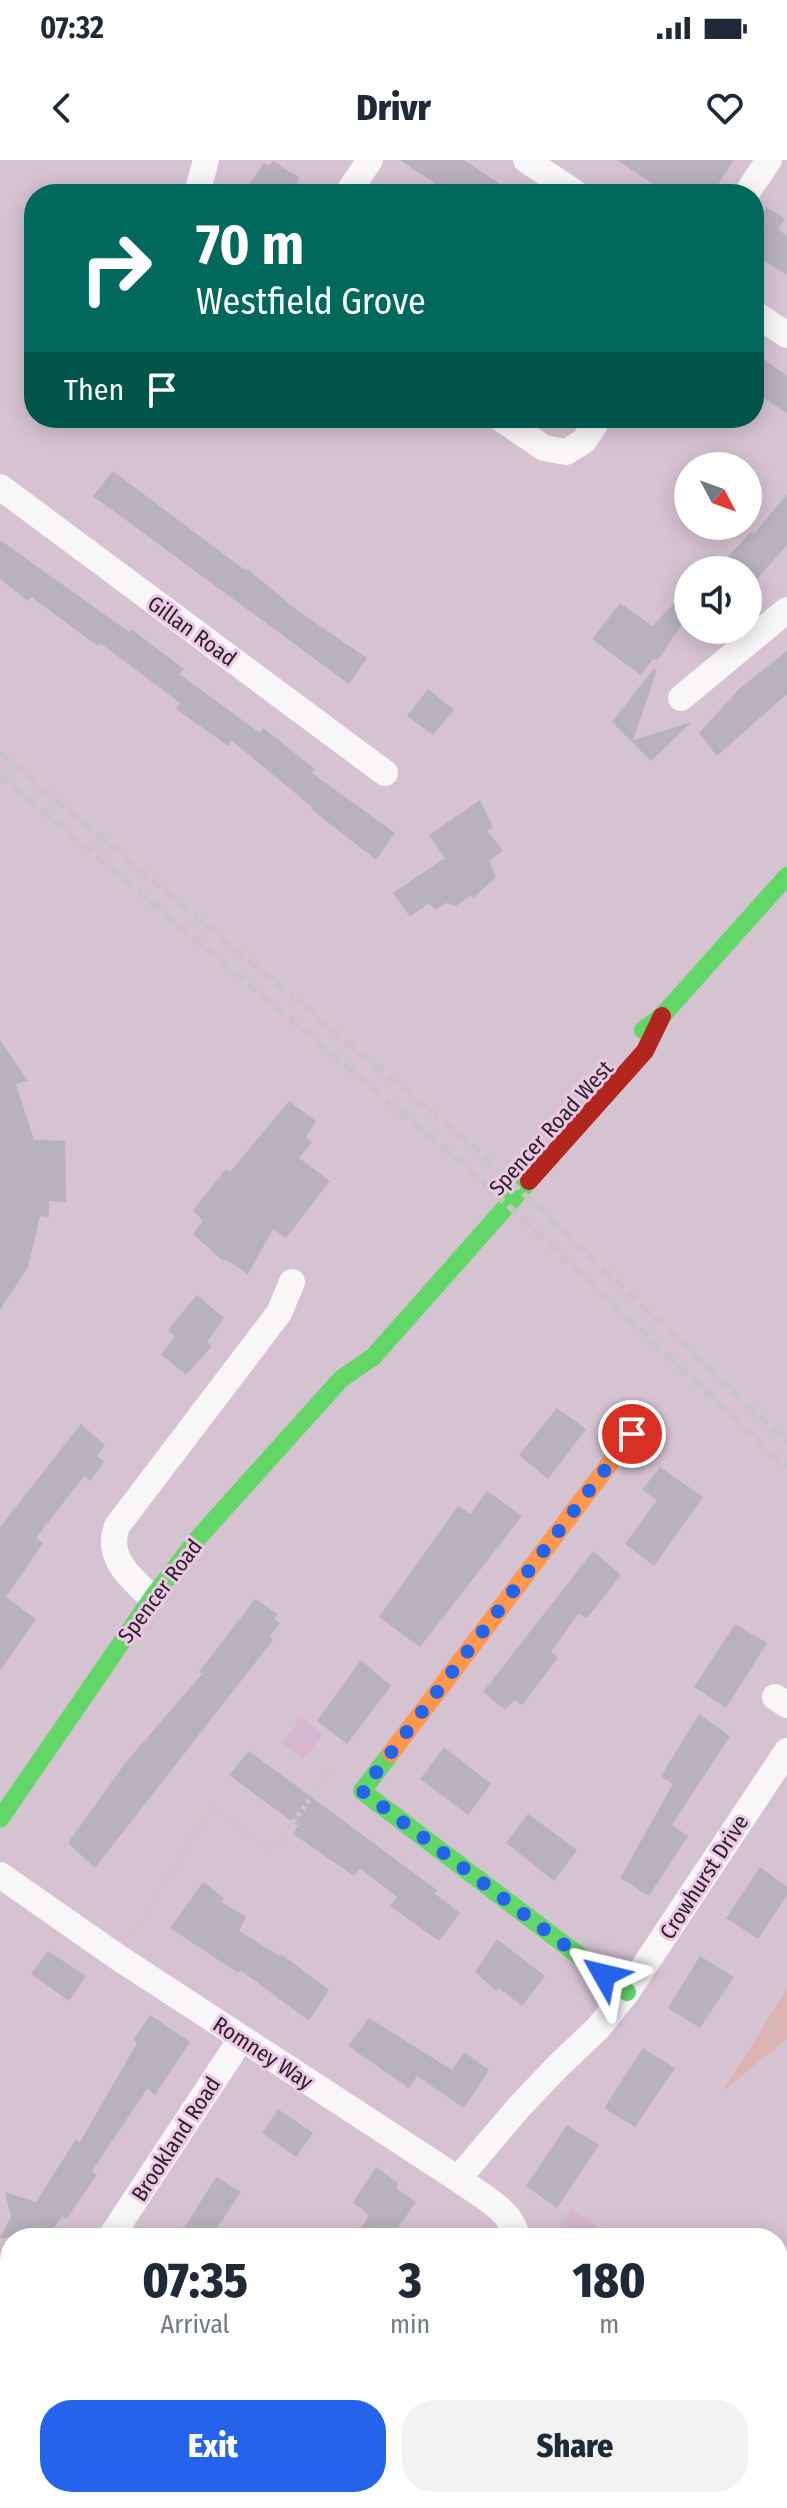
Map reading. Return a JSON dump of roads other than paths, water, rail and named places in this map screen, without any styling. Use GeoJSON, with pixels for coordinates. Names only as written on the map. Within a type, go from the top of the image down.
{"type":"FeatureCollection","features":[{"type":"Feature","properties":{"kind":"street"},"geometry":{"type":"LineString","coordinates":[[200,184],[206,160]]}},
{"type":"Feature","properties":{"kind":"street"},"geometry":{"type":"LineString","coordinates":[[526,160],[562,184]]}},
{"type":"Feature","properties":{"kind":"street"},"geometry":{"type":"LineString","coordinates":[[753,184],[769,160]]}},
{"type":"Feature","properties":{"kind":"street"},"geometry":{"type":"LineString","coordinates":[[764,320],[787,335]]}},
{"type":"Feature","properties":{"kind":"street"},"geometry":{"type":"LineString","coordinates":[[515,428],[544,448],[566,452],[584,441],[592,428]]}},
{"type":"Feature","properties":{"kind":"street","name":"Gillan Road"},"geometry":{"type":"LineString","coordinates":[[0,487],[385,773]]}},
{"type":"Feature","properties":{"kind":"street"},"geometry":{"type":"LineString","coordinates":[[681,698],[787,610]]}},
{"type":"Feature","properties":{"kind":"street","name":"Spencer Road West"},"geometry":{"type":"LineString","coordinates":[[626,1044],[662,1016],[787,876]]}},
{"type":"Feature","properties":{"kind":"street","name":"Spencer Road West"},"geometry":{"type":"LineString","coordinates":[[458,1260],[645,1051],[662,1016]]}},
{"type":"Feature","properties":{"kind":"street","name":"Spencer Road"},"geometry":{"type":"LineString","coordinates":[[0,1819],[152,1598],[199,1537],[341,1379],[373,1357],[458,1260]]}},
{"type":"Feature","properties":{"kind":"street"},"geometry":{"type":"LineString","coordinates":[[152,1598],[118,1561],[113,1549],[117,1526],[279,1313],[292,1282]]}},
{"type":"Feature","properties":{"kind":"street","name":"Spencer Road"},"geometry":{"type":"LineString","coordinates":[[341,1379],[359,1344]]}},
{"type":"Feature","properties":{"kind":"street"},"geometry":{"type":"LineString","coordinates":[[627,1992],[362,1791],[632,1434]]}},
{"type":"Feature","properties":{"kind":"street","name":"Crowhurst Drive"},"geometry":{"type":"LineString","coordinates":[[458,2179],[519,2107],[598,2028],[627,1992],[787,1751]]}},
{"type":"Feature","properties":{"kind":"street","name":"Romney Way"},"geometry":{"type":"LineString","coordinates":[[0,1875],[241,2039],[458,2179],[502,2211],[514,2228]]}},
{"type":"Feature","properties":{"kind":"street","name":"Brookland Road"},"geometry":{"type":"LineString","coordinates":[[117,2228],[241,2039]]}},
{"type":"Feature","properties":{"kind":"railway"},"geometry":{"type":"LineString","coordinates":[[0,753],[478,1151],[787,1442]]}},
{"type":"Feature","properties":{"kind":"railway"},"geometry":{"type":"LineString","coordinates":[[0,775],[466,1166],[787,1468]]}}]}
